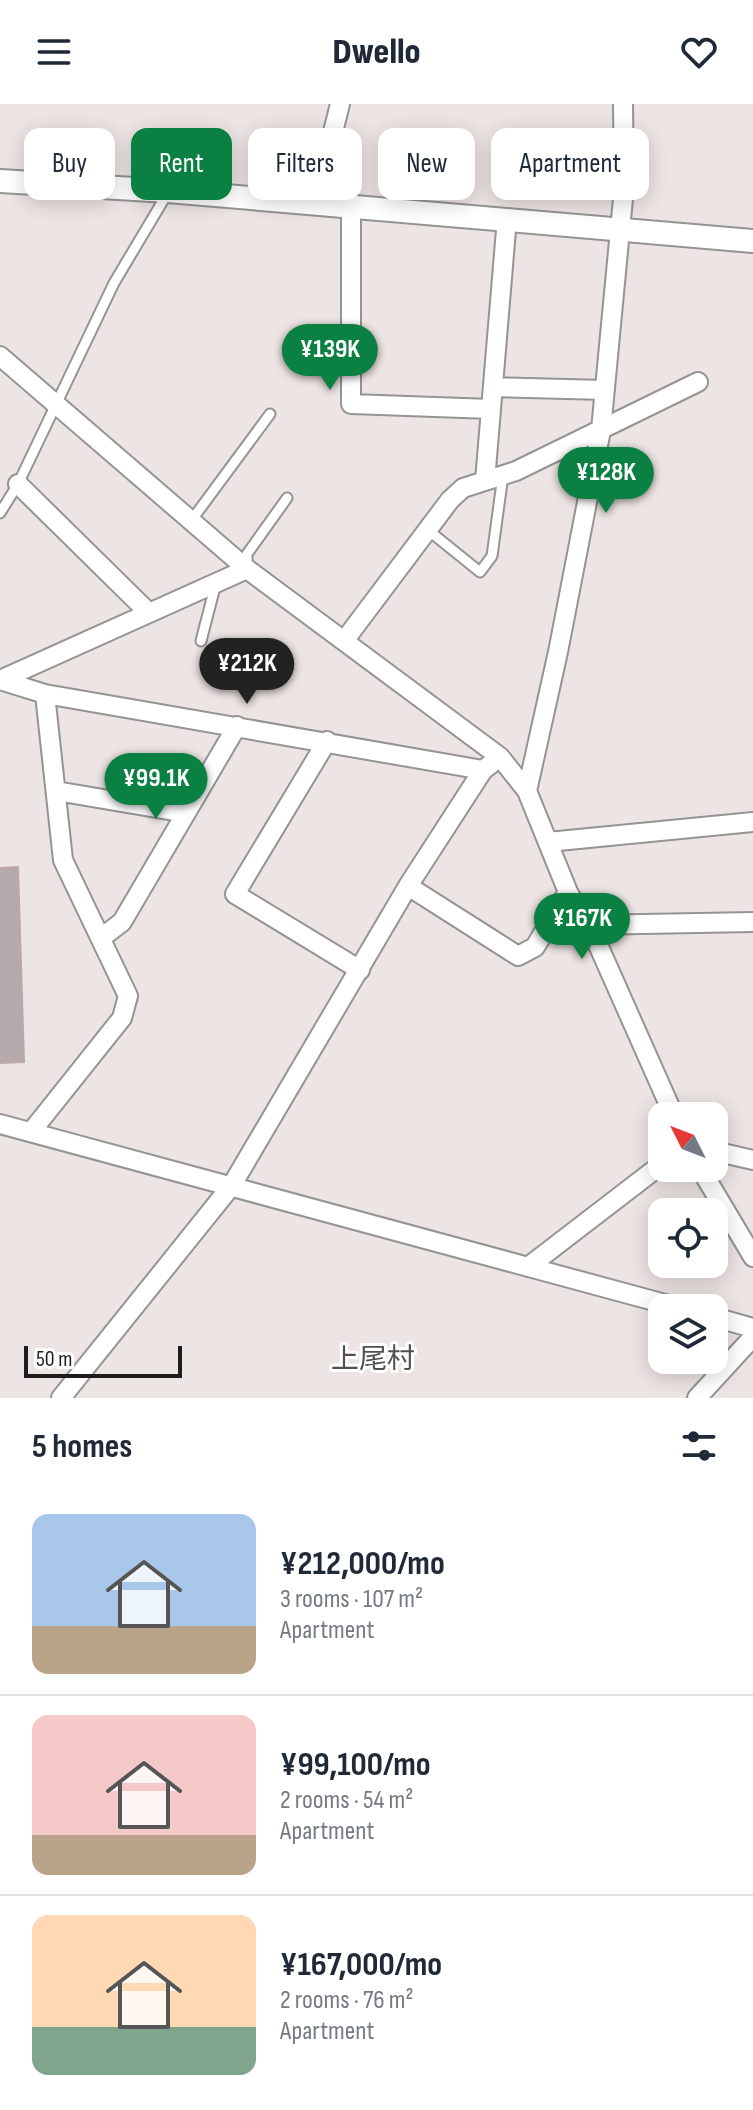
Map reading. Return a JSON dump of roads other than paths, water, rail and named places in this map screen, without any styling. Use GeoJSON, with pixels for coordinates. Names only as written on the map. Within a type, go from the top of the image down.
{"type":"FeatureCollection","features":[{"type":"Feature","properties":{"kind":"street"},"geometry":{"type":"LineString","coordinates":[[315,204],[340,104]]}},
{"type":"Feature","properties":{"kind":"street"},"geometry":{"type":"LineString","coordinates":[[527,791],[558,652],[601,430],[624,188],[623,104]]}},
{"type":"Feature","properties":{"kind":"street"},"geometry":{"type":"LineString","coordinates":[[0,181],[131,189]]}},
{"type":"Feature","properties":{"kind":"street"},"geometry":{"type":"LineString","coordinates":[[232,197],[753,241]]}},
{"type":"Feature","properties":{"kind":"street"},"geometry":{"type":"LineString","coordinates":[[351,207],[351,404],[491,409]]}},
{"type":"Feature","properties":{"kind":"street"},"geometry":{"type":"LineString","coordinates":[[485,481],[507,218]]}},
{"type":"Feature","properties":{"kind":"street"},"geometry":{"type":"LineString","coordinates":[[0,356],[247,569],[500,757],[527,791],[568,892],[587,925],[668,1102]]}},
{"type":"Feature","properties":{"kind":"street"},"geometry":{"type":"LineString","coordinates":[[344,641],[463,488],[503,475],[698,382]]}},
{"type":"Feature","properties":{"kind":"street"},"geometry":{"type":"LineString","coordinates":[[493,387],[605,390]]}},
{"type":"Feature","properties":{"kind":"street"},"geometry":{"type":"LineString","coordinates":[[18,484],[149,613]]}},
{"type":"Feature","properties":{"kind":"street"},"geometry":{"type":"LineString","coordinates":[[0,680],[247,569]]}},
{"type":"Feature","properties":{"kind":"street"},"geometry":{"type":"LineString","coordinates":[[0,680],[45,694],[483,770]]}},
{"type":"Feature","properties":{"kind":"street"},"geometry":{"type":"LineString","coordinates":[[31,1132],[122,1018],[128,996],[63,860],[45,694]]}},
{"type":"Feature","properties":{"kind":"street"},"geometry":{"type":"LineString","coordinates":[[101,938],[122,922],[237,726]]}},
{"type":"Feature","properties":{"kind":"street"},"geometry":{"type":"LineString","coordinates":[[327,741],[235,894],[360,970]]}},
{"type":"Feature","properties":{"kind":"street"},"geometry":{"type":"LineString","coordinates":[[61,1398],[232,1185],[408,886],[483,770],[500,757]]}},
{"type":"Feature","properties":{"kind":"street"},"geometry":{"type":"LineString","coordinates":[[56,791],[186,813]]}},
{"type":"Feature","properties":{"kind":"street"},"geometry":{"type":"LineString","coordinates":[[548,842],[753,822]]}},
{"type":"Feature","properties":{"kind":"street"},"geometry":{"type":"LineString","coordinates":[[408,886],[518,956],[535,947],[568,892]]}},
{"type":"Feature","properties":{"kind":"street"},"geometry":{"type":"LineString","coordinates":[[587,925],[753,922]]}},
{"type":"Feature","properties":{"kind":"street"},"geometry":{"type":"LineString","coordinates":[[0,1124],[648,1299]]}},
{"type":"Feature","properties":{"kind":"street"},"geometry":{"type":"LineString","coordinates":[[728,1154],[753,1160]]}},
{"type":"Feature","properties":{"kind":"street"},"geometry":{"type":"LineString","coordinates":[[528,1267],[648,1175]]}},
{"type":"Feature","properties":{"kind":"street"},"geometry":{"type":"LineString","coordinates":[[708,1182],[753,1257]]}},
{"type":"Feature","properties":{"kind":"street"},"geometry":{"type":"LineString","coordinates":[[728,1321],[753,1328]]}},
{"type":"Feature","properties":{"kind":"street"},"geometry":{"type":"LineString","coordinates":[[697,1398],[753,1337]]}},
{"type":"Feature","properties":{"kind":"lane"},"geometry":{"type":"LineString","coordinates":[[0,513],[18,484],[114,283],[163,200]]}},
{"type":"Feature","properties":{"kind":"lane"},"geometry":{"type":"LineString","coordinates":[[191,521],[270,414]]}},
{"type":"Feature","properties":{"kind":"lane"},"geometry":{"type":"LineString","coordinates":[[428,530],[480,572],[492,556],[503,475]]}},
{"type":"Feature","properties":{"kind":"lane"},"geometry":{"type":"LineString","coordinates":[[247,569],[247,554],[287,498]]}},
{"type":"Feature","properties":{"kind":"lane"},"geometry":{"type":"LineString","coordinates":[[201,641],[216,583]]}},
{"type":"Feature","properties":{"kind":"district","name":"上尾村"},"geometry":{"type":"Point","coordinates":[373,1358]}}]}
